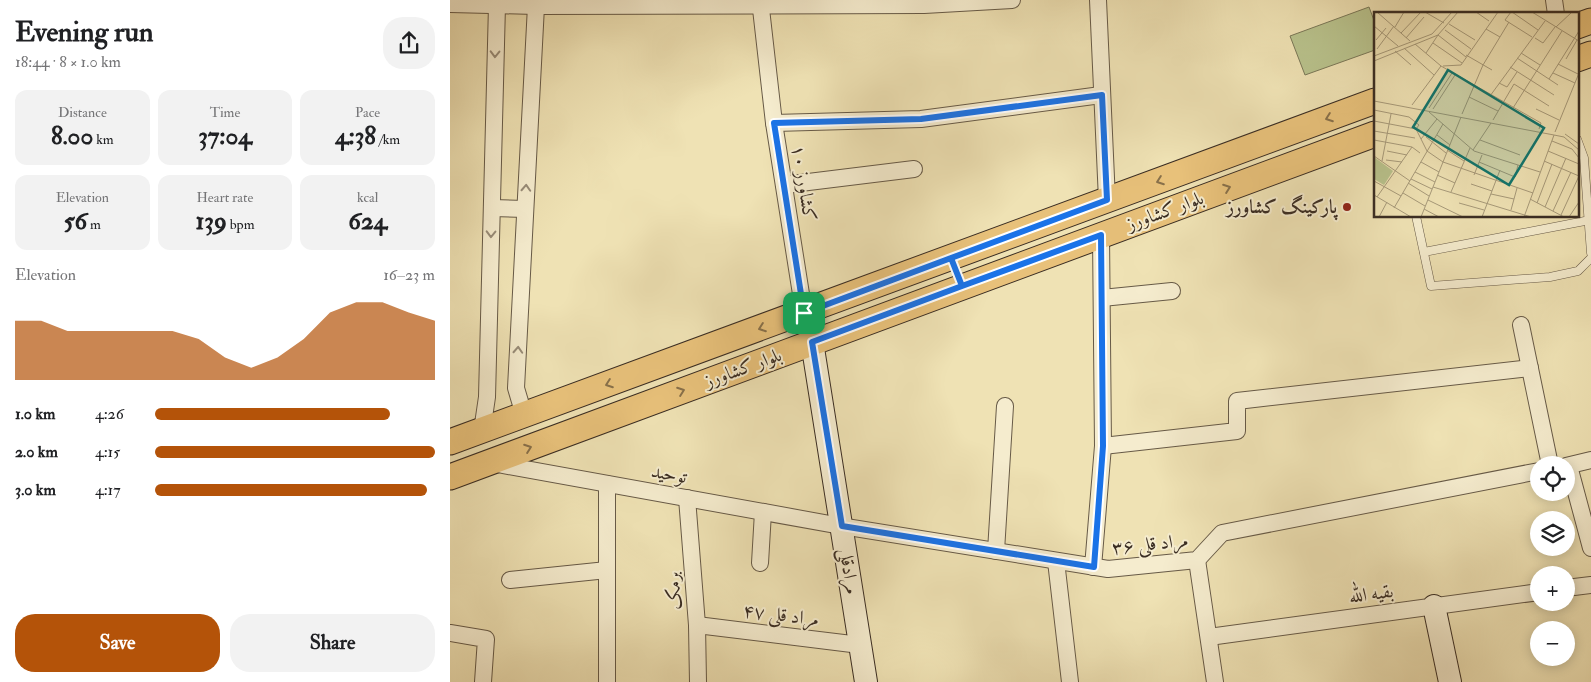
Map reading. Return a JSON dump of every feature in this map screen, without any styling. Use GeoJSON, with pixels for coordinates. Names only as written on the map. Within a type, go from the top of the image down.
{"type":"FeatureCollection","features":[{"type":"Feature","properties":{"kind":"main road"},"geometry":{"type":"LineString","coordinates":[[1578,26],[1591,21]]}},
{"type":"Feature","properties":{"kind":"main road"},"geometry":{"type":"LineString","coordinates":[[1578,59],[1591,54]]}},
{"type":"Feature","properties":{"kind":"main road","name":"بلوار کشاورز"},"geometry":{"type":"LineString","coordinates":[[450,442],[1374,101]]}},
{"type":"Feature","properties":{"kind":"main road","name":"بلوار کشاورز"},"geometry":{"type":"LineString","coordinates":[[450,477],[1374,134]]}},
{"type":"Feature","properties":{"kind":"main road"},"geometry":{"type":"LineString","coordinates":[[951,258],[962,286]]}},
{"type":"Feature","properties":{"kind":"street"},"geometry":{"type":"LineString","coordinates":[[450,4],[536,6],[1012,0]]}},
{"type":"Feature","properties":{"kind":"street"},"geometry":{"type":"LineString","coordinates":[[1098,0],[1107,200]]}},
{"type":"Feature","properties":{"kind":"street","name":"کشاورز ۱۰"},"geometry":{"type":"LineString","coordinates":[[760,2],[774,123],[804,313]]}},
{"type":"Feature","properties":{"kind":"street"},"geometry":{"type":"LineString","coordinates":[[482,431],[488,384],[497,5]]}},
{"type":"Feature","properties":{"kind":"street"},"geometry":{"type":"LineString","coordinates":[[524,415],[516,388],[516,380],[536,6]]}},
{"type":"Feature","properties":{"kind":"street"},"geometry":{"type":"LineString","coordinates":[[774,123],[921,119],[1102,95]]}},
{"type":"Feature","properties":{"kind":"street"},"geometry":{"type":"LineString","coordinates":[[784,185],[914,168]]}},
{"type":"Feature","properties":{"kind":"street"},"geometry":{"type":"LineString","coordinates":[[492,208],[525,209]]}},
{"type":"Feature","properties":{"kind":"street"},"geometry":{"type":"LineString","coordinates":[[1094,567],[1103,446],[1101,235]]}},
{"type":"Feature","properties":{"kind":"street"},"geometry":{"type":"LineString","coordinates":[[1102,298],[1172,291]]}},
{"type":"Feature","properties":{"kind":"street"},"geometry":{"type":"LineString","coordinates":[[1521,325],[1548,456]]}},
{"type":"Feature","properties":{"kind":"street","name":"مرادقلی"},"geometry":{"type":"LineString","coordinates":[[812,342],[866,682]]}},
{"type":"Feature","properties":{"kind":"street"},"geometry":{"type":"LineString","coordinates":[[1103,446],[1237,431],[1237,401],[1530,368]]}},
{"type":"Feature","properties":{"kind":"street"},"geometry":{"type":"LineString","coordinates":[[488,384],[516,380]]}},
{"type":"Feature","properties":{"kind":"street"},"geometry":{"type":"LineString","coordinates":[[996,551],[1005,406]]}},
{"type":"Feature","properties":{"kind":"street"},"geometry":{"type":"LineString","coordinates":[[1575,464],[1591,460]]}},
{"type":"Feature","properties":{"kind":"street","name":"توحید"},"geometry":{"type":"LineString","coordinates":[[489,462],[842,526]]}},
{"type":"Feature","properties":{"kind":"street","name":"مراد قلی ۳۶"},"geometry":{"type":"LineString","coordinates":[[842,526],[1108,569],[1197,560],[1222,533],[1530,473]]}},
{"type":"Feature","properties":{"kind":"street"},"geometry":{"type":"LineString","coordinates":[[607,682],[608,484]]}},
{"type":"Feature","properties":{"kind":"street"},"geometry":{"type":"LineString","coordinates":[[1575,493],[1591,548]]}},
{"type":"Feature","properties":{"kind":"street","name":"برمک"},"geometry":{"type":"LineString","coordinates":[[687,498],[698,682]]}},
{"type":"Feature","properties":{"kind":"street"},"geometry":{"type":"LineString","coordinates":[[760,563],[763,512]]}},
{"type":"Feature","properties":{"kind":"street"},"geometry":{"type":"LineString","coordinates":[[1197,560],[1215,682]]}},
{"type":"Feature","properties":{"kind":"street"},"geometry":{"type":"LineString","coordinates":[[1056,561],[1070,682]]}},
{"type":"Feature","properties":{"kind":"street"},"geometry":{"type":"LineString","coordinates":[[510,580],[608,570]]}},
{"type":"Feature","properties":{"kind":"street"},"geometry":{"type":"LineString","coordinates":[[1575,587],[1591,585]]}},
{"type":"Feature","properties":{"kind":"street","name":"بقیه الله"},"geometry":{"type":"LineString","coordinates":[[1209,637],[1530,593]]}},
{"type":"Feature","properties":{"kind":"street"},"geometry":{"type":"LineString","coordinates":[[1434,606],[1450,682]]}},
{"type":"Feature","properties":{"kind":"street","name":"مراد قلی ۴۷"},"geometry":{"type":"LineString","coordinates":[[696,625],[860,645]]}},
{"type":"Feature","properties":{"kind":"street"},"geometry":{"type":"LineString","coordinates":[[450,632],[486,640],[483,682]]}},
{"type":"Feature","properties":{"kind":"lane"},"geometry":{"type":"LineString","coordinates":[[1578,142],[1584,158],[1591,253]]}},
{"type":"Feature","properties":{"kind":"lane"},"geometry":{"type":"LineString","coordinates":[[1578,190],[1587,189]]}},
{"type":"Feature","properties":{"kind":"lane"},"geometry":{"type":"LineString","coordinates":[[1416,218],[1431,286],[1550,277],[1578,271],[1591,258]]}},
{"type":"Feature","properties":{"kind":"lane"},"geometry":{"type":"LineString","coordinates":[[1424,252],[1590,220]]}},
{"type":"Feature","properties":{"kind":"green space"},"geometry":{"type":"Polygon","coordinates":[[[1369,7],[1374,20],[1374,50],[1305,75],[1290,36],[1369,7]]]}},
{"type":"Feature","properties":{"kind":"place","name":"پارکینگ کشاورز"},"geometry":{"type":"Point","coordinates":[1347,207]}},
{"type":"Feature","properties":{"kind":"route"},"geometry":{"type":"LineString","coordinates":[[804,313],[774,123],[921,119],[1102,95],[1107,200],[951,258],[962,286],[1101,235],[1103,446],[1094,567],[842,526],[812,342],[962,286],[951,258],[804,313]]}}]}
